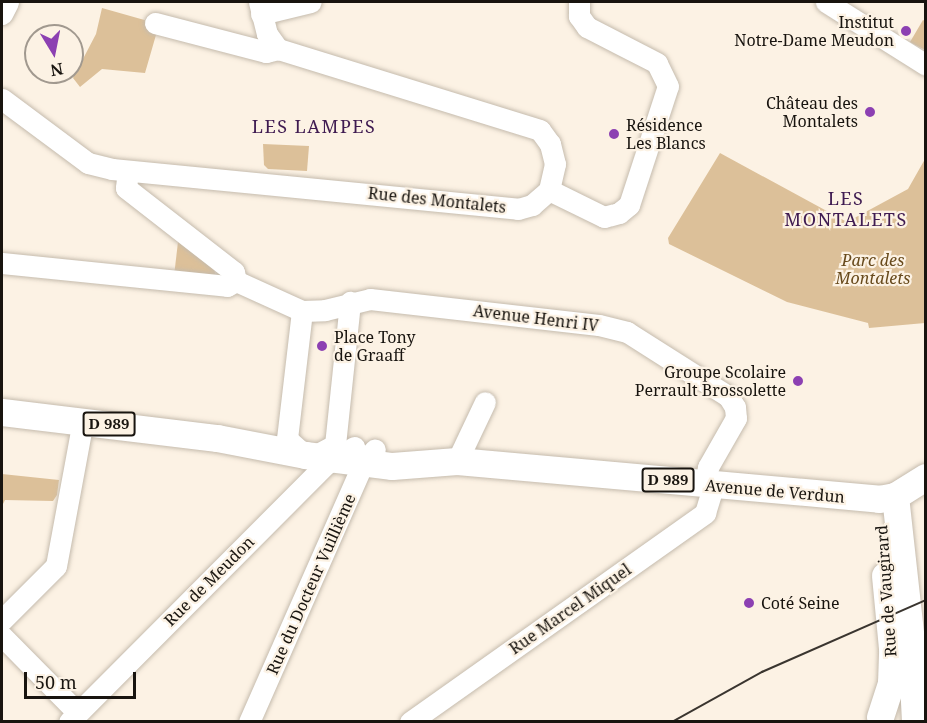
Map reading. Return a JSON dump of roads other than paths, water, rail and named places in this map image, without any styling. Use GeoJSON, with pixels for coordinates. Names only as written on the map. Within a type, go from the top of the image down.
{"type":"FeatureCollection","features":[{"type":"Feature","properties":{"kind":"main road","name":"Avenue de Verdun"},"geometry":{"type":"LineString","coordinates":[[2,412],[217,438],[331,455],[457,461],[887,498]]}},
{"type":"Feature","properties":{"kind":"main road"},"geometry":{"type":"LineString","coordinates":[[887,498],[926,477]]}},
{"type":"Feature","properties":{"kind":"main road","name":"Rue de Vaugirard"},"geometry":{"type":"LineString","coordinates":[[877,719],[891,683],[887,498]]}},
{"type":"Feature","properties":{"kind":"main road","name":"Rue de Vaugirard"},"geometry":{"type":"LineString","coordinates":[[887,498],[911,642],[916,721]]}},
{"type":"Feature","properties":{"kind":"main road"},"geometry":{"type":"LineString","coordinates":[[877,719],[898,714],[916,721]]}},
{"type":"Feature","properties":{"kind":"street"},"geometry":{"type":"LineString","coordinates":[[2,14],[8,2]]}},
{"type":"Feature","properties":{"kind":"street"},"geometry":{"type":"LineString","coordinates":[[278,49],[267,34],[260,8],[311,2]]}},
{"type":"Feature","properties":{"kind":"street"},"geometry":{"type":"LineString","coordinates":[[154,23],[266,52],[278,49],[540,130],[550,144],[555,164],[549,190],[604,217],[619,213],[629,205],[668,86],[657,63],[587,27],[579,16],[579,2]]}},
{"type":"Feature","properties":{"kind":"street"},"geometry":{"type":"LineString","coordinates":[[825,2],[926,65]]}},
{"type":"Feature","properties":{"kind":"street","name":"Rue des Montalets"},"geometry":{"type":"LineString","coordinates":[[2,99],[88,163],[128,171],[518,209],[532,205],[549,190]]}},
{"type":"Feature","properties":{"kind":"street","name":"Avenue Henri IV"},"geometry":{"type":"LineString","coordinates":[[128,171],[126,188],[234,272],[242,284]]}},
{"type":"Feature","properties":{"kind":"street","name":"Avenue Henri IV"},"geometry":{"type":"LineString","coordinates":[[2,263],[227,286],[242,284],[302,311],[325,310],[350,302],[381,300],[599,325],[627,332],[728,396],[735,407],[736,418],[708,467],[709,484]]}},
{"type":"Feature","properties":{"kind":"street"},"geometry":{"type":"LineString","coordinates":[[331,455],[350,302]]}},
{"type":"Feature","properties":{"kind":"street"},"geometry":{"type":"LineString","coordinates":[[302,311],[331,455]]}},
{"type":"Feature","properties":{"kind":"street"},"geometry":{"type":"LineString","coordinates":[[457,461],[485,402]]}},
{"type":"Feature","properties":{"kind":"street"},"geometry":{"type":"LineString","coordinates":[[2,620],[56,566],[82,421]]}},
{"type":"Feature","properties":{"kind":"street","name":"Rue de Meudon"},"geometry":{"type":"LineString","coordinates":[[74,717],[331,455]]}},
{"type":"Feature","properties":{"kind":"street","name":"Rue du Docteur Vuillième"},"geometry":{"type":"LineString","coordinates":[[249,722],[331,455]]}},
{"type":"Feature","properties":{"kind":"street","name":"Rue Marcel Miquel"},"geometry":{"type":"LineString","coordinates":[[410,722],[705,513],[709,484]]}},
{"type":"Feature","properties":{"kind":"street"},"geometry":{"type":"LineString","coordinates":[[2,636],[74,717]]}},
{"type":"Feature","properties":{"kind":"tram line"},"geometry":{"type":"LineString","coordinates":[[672,722],[762,672],[926,600]]}},
{"type":"Feature","properties":{"kind":"place","name":"Institut Notre-Dame Meudon"},"geometry":{"type":"Point","coordinates":[906,31]}},
{"type":"Feature","properties":{"kind":"place","name":"Château des Montalets"},"geometry":{"type":"Point","coordinates":[870,112]}},
{"type":"Feature","properties":{"kind":"place","name":"Résidence Les Blancs"},"geometry":{"type":"Point","coordinates":[614,134]}},
{"type":"Feature","properties":{"kind":"place","name":"Place Tony de Graaff"},"geometry":{"type":"Point","coordinates":[322,346]}},
{"type":"Feature","properties":{"kind":"place","name":"Groupe Scolaire Perrault Brossolette"},"geometry":{"type":"Point","coordinates":[798,381]}},
{"type":"Feature","properties":{"kind":"place","name":"Coté Seine"},"geometry":{"type":"Point","coordinates":[749,603]}},
{"type":"Feature","properties":{"kind":"district","name":"LES LAMPES"},"geometry":{"type":"Point","coordinates":[314,126]}},
{"type":"Feature","properties":{"kind":"district","name":"LES MONTALETS"},"geometry":{"type":"Point","coordinates":[846,209]}},
{"type":"Feature","properties":{"kind":"park label","name":"Parc des Montalets"},"geometry":{"type":"Point","coordinates":[873,269]}}]}
